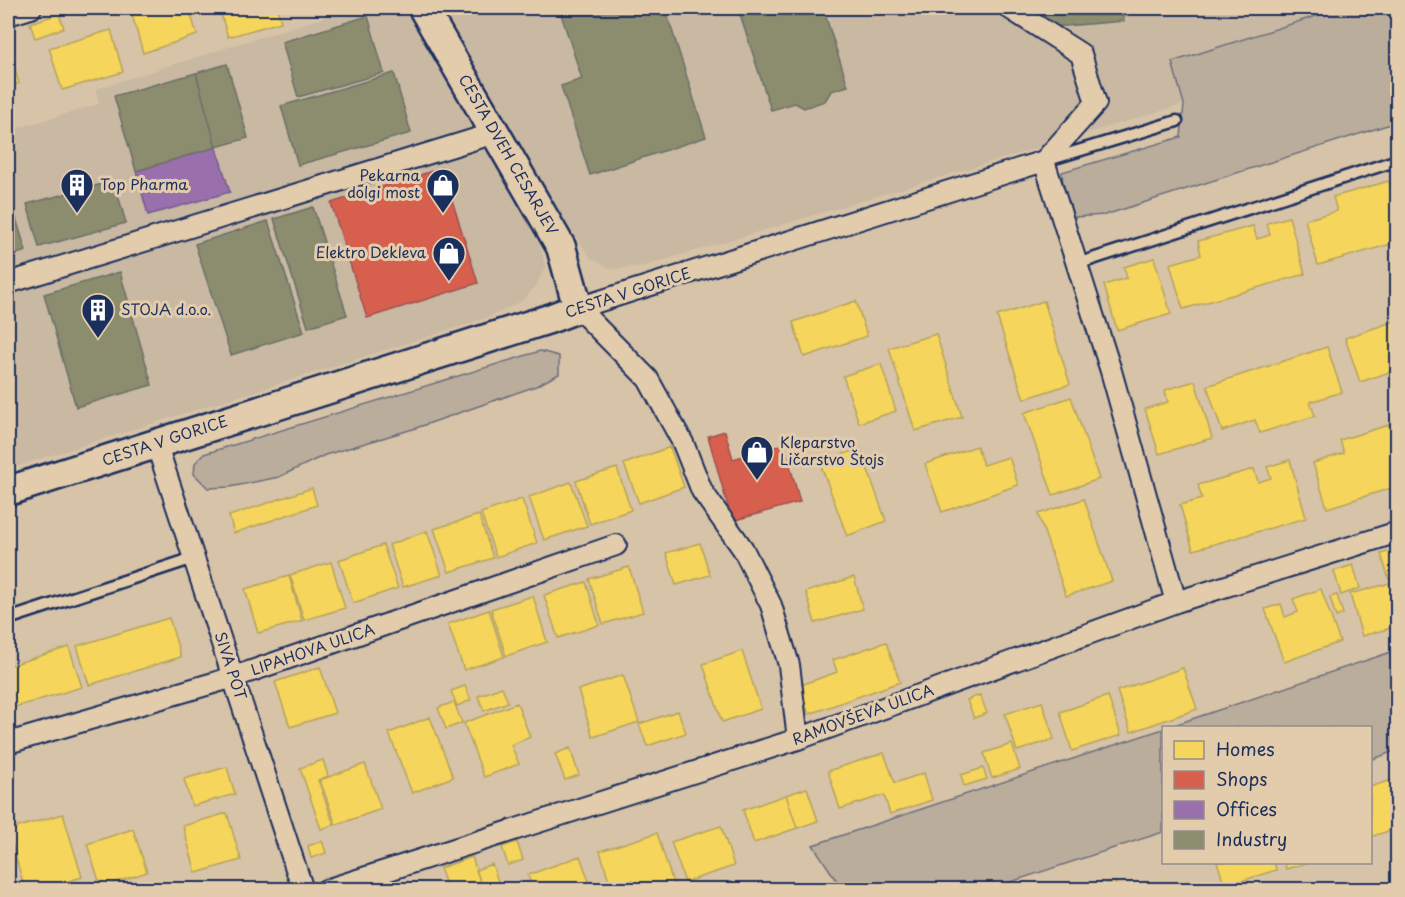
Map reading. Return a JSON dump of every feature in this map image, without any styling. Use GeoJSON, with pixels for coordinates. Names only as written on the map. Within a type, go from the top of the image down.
{"type":"FeatureCollection","features":[{"type":"Feature","properties":{"kind":"street"},"geometry":{"type":"LineString","coordinates":[[8,15],[31,8]]}},
{"type":"Feature","properties":{"kind":"street","name":"CESTA DVEH CESARJEV"},"geometry":{"type":"LineString","coordinates":[[423,8],[561,247],[578,308]]}},
{"type":"Feature","properties":{"kind":"street"},"geometry":{"type":"LineString","coordinates":[[1009,8],[1081,54],[1096,103],[1044,161],[1111,371],[1176,602]]}},
{"type":"Feature","properties":{"kind":"street"},"geometry":{"type":"LineString","coordinates":[[8,283],[495,133]]}},
{"type":"Feature","properties":{"kind":"street","name":"CESTA V GORICE"},"geometry":{"type":"LineString","coordinates":[[8,491],[1044,161]]}},
{"type":"Feature","properties":{"kind":"street"},"geometry":{"type":"LineString","coordinates":[[578,308],[648,379],[683,443],[702,491],[743,549],[771,605],[789,665],[798,739]]}},
{"type":"Feature","properties":{"kind":"street","name":"SIVA POT"},"geometry":{"type":"LineString","coordinates":[[156,443],[303,890]]}},
{"type":"Feature","properties":{"kind":"street","name":"RAMOVŠEVA ULICA"},"geometry":{"type":"LineString","coordinates":[[326,890],[798,739],[1176,602],[1398,532]]}},
{"type":"Feature","properties":{"kind":"street","name":"LIPAHOVA ULICA"},"geometry":{"type":"LineString","coordinates":[[8,743],[234,677],[616,545]]}},
{"type":"Feature","properties":{"kind":"lane"},"geometry":{"type":"LineString","coordinates":[[1044,161],[1177,121]]}},
{"type":"Feature","properties":{"kind":"lane"},"geometry":{"type":"LineString","coordinates":[[1077,264],[1398,160]]}},
{"type":"Feature","properties":{"kind":"lane"},"geometry":{"type":"LineString","coordinates":[[8,620],[194,558]]}},
{"type":"Feature","properties":{"kind":"shaded area"},"geometry":{"type":"Polygon","coordinates":[[[353,8],[407,8],[541,247],[545,267],[536,286],[522,301],[487,318],[8,469],[8,131],[99,104],[96,89],[353,8]]]}},
{"type":"Feature","properties":{"kind":"shaded area"},"geometry":{"type":"Polygon","coordinates":[[[443,8],[1341,8],[1172,62],[1184,104],[644,266],[611,269],[591,258],[571,230],[508,127],[443,8]]]}},
{"type":"Feature","properties":{"kind":"shaded area"},"geometry":{"type":"Polygon","coordinates":[[[1341,8],[1397,8],[1397,122],[1105,215],[1074,217],[1065,195],[1062,172],[1181,137],[1184,104],[1172,62],[1341,8]]]}},
{"type":"Feature","properties":{"kind":"shaded area"},"geometry":{"type":"Polygon","coordinates":[[[540,351],[559,356],[559,374],[536,386],[413,429],[325,455],[279,477],[230,487],[208,488],[194,474],[195,463],[204,454],[540,351]]]}},
{"type":"Feature","properties":{"kind":"shaded area"},"geometry":{"type":"Polygon","coordinates":[[[1397,650],[1397,750],[1372,760],[1372,726],[1171,726],[1397,650]]]}},
{"type":"Feature","properties":{"kind":"shaded area"},"geometry":{"type":"Polygon","coordinates":[[[1162,729],[1162,832],[989,889],[842,889],[813,845],[1162,729]]]}},
{"type":"Feature","properties":{"kind":"building: Homes"},"geometry":{"type":"Polygon","coordinates":[[[142,8],[189,8],[197,35],[143,53],[131,11],[142,8]]]}},
{"type":"Feature","properties":{"kind":"building: Homes"},"geometry":{"type":"Polygon","coordinates":[[[219,8],[277,8],[281,22],[228,37],[219,8]]]}},
{"type":"Feature","properties":{"kind":"building: Homes"},"geometry":{"type":"Polygon","coordinates":[[[59,14],[64,28],[35,38],[30,23],[59,14]]]}},
{"type":"Feature","properties":{"kind":"building: Homes"},"geometry":{"type":"Polygon","coordinates":[[[111,30],[123,72],[62,90],[49,48],[111,30]]]}},
{"type":"Feature","properties":{"kind":"building: Homes"},"geometry":{"type":"Polygon","coordinates":[[[8,47],[19,83],[8,87],[8,47]]]}},
{"type":"Feature","properties":{"kind":"building: Homes"},"geometry":{"type":"Polygon","coordinates":[[[1389,181],[1392,194],[1398,193],[1398,242],[1318,265],[1305,220],[1337,211],[1333,197],[1389,181]]]}},
{"type":"Feature","properties":{"kind":"building: Homes"},"geometry":{"type":"Polygon","coordinates":[[[1289,217],[1305,274],[1183,309],[1170,264],[1201,255],[1198,241],[1253,226],[1257,239],[1270,235],[1267,223],[1289,217]]]}},
{"type":"Feature","properties":{"kind":"building: Homes"},"geometry":{"type":"Polygon","coordinates":[[[1154,258],[1171,314],[1117,330],[1104,285],[1127,278],[1124,267],[1154,258]]]}},
{"type":"Feature","properties":{"kind":"building: Homes"},"geometry":{"type":"Polygon","coordinates":[[[856,301],[867,336],[804,357],[793,322],[856,301]]]}},
{"type":"Feature","properties":{"kind":"building: Homes"},"geometry":{"type":"Polygon","coordinates":[[[1044,301],[1070,384],[1024,399],[997,316],[1044,301]]]}},
{"type":"Feature","properties":{"kind":"building: Homes"},"geometry":{"type":"Polygon","coordinates":[[[1398,320],[1398,384],[1393,371],[1360,382],[1345,338],[1398,320]]]}},
{"type":"Feature","properties":{"kind":"building: Homes"},"geometry":{"type":"Polygon","coordinates":[[[936,334],[962,417],[915,431],[889,348],[936,334]]]}},
{"type":"Feature","properties":{"kind":"building: Homes"},"geometry":{"type":"Polygon","coordinates":[[[1327,347],[1342,392],[1310,402],[1315,416],[1260,433],[1255,420],[1222,431],[1207,386],[1327,347]]]}},
{"type":"Feature","properties":{"kind":"building: Homes"},"geometry":{"type":"Polygon","coordinates":[[[881,364],[896,411],[859,423],[843,376],[881,364]]]}},
{"type":"Feature","properties":{"kind":"building: Homes"},"geometry":{"type":"Polygon","coordinates":[[[1195,381],[1212,438],[1159,454],[1145,409],[1168,402],[1165,390],[1195,381]]]}},
{"type":"Feature","properties":{"kind":"building: Homes"},"geometry":{"type":"Polygon","coordinates":[[[1071,397],[1099,479],[1053,495],[1024,413],[1071,397]]]}},
{"type":"Feature","properties":{"kind":"building: Homes"},"geometry":{"type":"Polygon","coordinates":[[[1395,423],[1398,430],[1398,486],[1327,508],[1313,463],[1344,453],[1340,440],[1395,423]]]}},
{"type":"Feature","properties":{"kind":"building: Homes"},"geometry":{"type":"Polygon","coordinates":[[[977,446],[983,465],[1009,457],[1018,485],[942,512],[925,464],[977,446]]]}},
{"type":"Feature","properties":{"kind":"building: Homes"},"geometry":{"type":"Polygon","coordinates":[[[670,447],[684,487],[639,503],[624,464],[670,447]]]}},
{"type":"Feature","properties":{"kind":"building: Homes"},"geometry":{"type":"Polygon","coordinates":[[[860,448],[886,521],[847,536],[820,463],[860,448]]]}},
{"type":"Feature","properties":{"kind":"building: Homes"},"geometry":{"type":"Polygon","coordinates":[[[1290,460],[1306,518],[1193,550],[1180,505],[1202,499],[1198,485],[1254,469],[1258,482],[1271,478],[1267,467],[1290,460]]]}},
{"type":"Feature","properties":{"kind":"building: Homes"},"geometry":{"type":"Polygon","coordinates":[[[617,468],[631,510],[590,524],[576,481],[617,468]]]}},
{"type":"Feature","properties":{"kind":"building: Homes"},"geometry":{"type":"Polygon","coordinates":[[[571,482],[587,526],[544,540],[529,497],[571,482]]]}},
{"type":"Feature","properties":{"kind":"building: Homes"},"geometry":{"type":"Polygon","coordinates":[[[312,488],[317,505],[234,533],[229,516],[312,488]]]}},
{"type":"Feature","properties":{"kind":"building: Homes"},"geometry":{"type":"Polygon","coordinates":[[[522,499],[537,543],[496,557],[481,513],[522,499]]]}},
{"type":"Feature","properties":{"kind":"building: Homes"},"geometry":{"type":"Polygon","coordinates":[[[1084,499],[1112,581],[1066,596],[1038,514],[1084,499]]]}},
{"type":"Feature","properties":{"kind":"building: Homes"},"geometry":{"type":"Polygon","coordinates":[[[479,515],[493,558],[449,572],[434,529],[479,515]]]}},
{"type":"Feature","properties":{"kind":"building: Homes"},"geometry":{"type":"Polygon","coordinates":[[[427,531],[442,575],[403,587],[389,545],[427,531]]]}},
{"type":"Feature","properties":{"kind":"building: Homes"},"geometry":{"type":"Polygon","coordinates":[[[700,543],[710,575],[676,585],[666,553],[700,543]]]}},
{"type":"Feature","properties":{"kind":"building: Homes"},"geometry":{"type":"Polygon","coordinates":[[[383,545],[398,588],[353,603],[339,560],[383,545]]]}},
{"type":"Feature","properties":{"kind":"building: Homes"},"geometry":{"type":"Polygon","coordinates":[[[1398,549],[1398,577],[1389,579],[1381,554],[1398,549]]]}},
{"type":"Feature","properties":{"kind":"building: Homes"},"geometry":{"type":"Polygon","coordinates":[[[331,562],[345,608],[304,620],[290,575],[331,562]]]}},
{"type":"Feature","properties":{"kind":"building: Homes"},"geometry":{"type":"Polygon","coordinates":[[[1353,565],[1360,588],[1341,595],[1334,571],[1353,565]]]}},
{"type":"Feature","properties":{"kind":"building: Homes"},"geometry":{"type":"Polygon","coordinates":[[[629,567],[643,612],[603,624],[589,579],[629,567]]]}},
{"type":"Feature","properties":{"kind":"building: Homes"},"geometry":{"type":"Polygon","coordinates":[[[289,576],[302,621],[258,633],[245,589],[289,576]]]}},
{"type":"Feature","properties":{"kind":"building: Homes"},"geometry":{"type":"Polygon","coordinates":[[[854,577],[863,609],[815,623],[806,592],[854,577]]]}},
{"type":"Feature","properties":{"kind":"building: Homes"},"geometry":{"type":"Polygon","coordinates":[[[1398,581],[1398,626],[1362,636],[1350,594],[1398,581]]]}},
{"type":"Feature","properties":{"kind":"building: Homes"},"geometry":{"type":"Polygon","coordinates":[[[586,582],[599,625],[558,638],[544,595],[586,582]]]}},
{"type":"Feature","properties":{"kind":"building: Homes"},"geometry":{"type":"Polygon","coordinates":[[[1321,589],[1340,642],[1284,662],[1265,609],[1281,604],[1285,617],[1298,612],[1293,599],[1321,589]]]}},
{"type":"Feature","properties":{"kind":"building: Homes"},"geometry":{"type":"Polygon","coordinates":[[[1337,595],[1343,614],[1336,617],[1330,597],[1337,595]]]}},
{"type":"Feature","properties":{"kind":"building: Homes"},"geometry":{"type":"Polygon","coordinates":[[[533,596],[547,642],[506,656],[491,609],[533,596]]]}},
{"type":"Feature","properties":{"kind":"building: Homes"},"geometry":{"type":"Polygon","coordinates":[[[489,610],[504,657],[464,670],[448,624],[489,610]]]}},
{"type":"Feature","properties":{"kind":"building: Homes"},"geometry":{"type":"Polygon","coordinates":[[[169,618],[181,657],[89,685],[77,646],[169,618]]]}},
{"type":"Feature","properties":{"kind":"building: Homes"},"geometry":{"type":"Polygon","coordinates":[[[886,642],[900,682],[809,714],[798,686],[837,672],[833,660],[886,642]]]}},
{"type":"Feature","properties":{"kind":"building: Homes"},"geometry":{"type":"Polygon","coordinates":[[[69,647],[82,687],[8,709],[8,666],[69,647]]]}},
{"type":"Feature","properties":{"kind":"building: Homes"},"geometry":{"type":"Polygon","coordinates":[[[742,651],[761,709],[722,722],[703,664],[742,651]]]}},
{"type":"Feature","properties":{"kind":"building: Homes"},"geometry":{"type":"Polygon","coordinates":[[[320,667],[335,713],[290,727],[275,682],[320,667]]]}},
{"type":"Feature","properties":{"kind":"building: Homes"},"geometry":{"type":"Polygon","coordinates":[[[1183,668],[1197,709],[1131,732],[1117,691],[1183,668]]]}},
{"type":"Feature","properties":{"kind":"building: Homes"},"geometry":{"type":"Polygon","coordinates":[[[623,675],[639,722],[593,737],[578,690],[623,675]]]}},
{"type":"Feature","properties":{"kind":"building: Homes"},"geometry":{"type":"Polygon","coordinates":[[[465,686],[471,700],[457,706],[451,691],[465,686]]]}},
{"type":"Feature","properties":{"kind":"building: Homes"},"geometry":{"type":"Polygon","coordinates":[[[502,687],[508,702],[484,711],[478,696],[502,687]]]}},
{"type":"Feature","properties":{"kind":"building: Homes"},"geometry":{"type":"Polygon","coordinates":[[[980,695],[987,713],[974,718],[967,700],[980,695]]]}},
{"type":"Feature","properties":{"kind":"building: Homes"},"geometry":{"type":"Polygon","coordinates":[[[1108,696],[1121,735],[1072,751],[1060,712],[1108,696]]]}},
{"type":"Feature","properties":{"kind":"building: Homes"},"geometry":{"type":"Polygon","coordinates":[[[454,702],[462,723],[446,729],[438,708],[454,702]]]}},
{"type":"Feature","properties":{"kind":"building: Homes"},"geometry":{"type":"Polygon","coordinates":[[[1042,702],[1054,739],[1017,751],[1005,714],[1042,702]]]}},
{"type":"Feature","properties":{"kind":"building: Homes"},"geometry":{"type":"Polygon","coordinates":[[[517,703],[530,737],[511,745],[519,764],[484,777],[464,723],[517,703]]]}},
{"type":"Feature","properties":{"kind":"building: Homes"},"geometry":{"type":"Polygon","coordinates":[[[678,711],[686,733],[647,746],[639,724],[678,711]]]}},
{"type":"Feature","properties":{"kind":"building: Homes"},"geometry":{"type":"Polygon","coordinates":[[[430,717],[453,777],[412,793],[389,733],[430,717]]]}},
{"type":"Feature","properties":{"kind":"building: Homes"},"geometry":{"type":"Polygon","coordinates":[[[1012,744],[1020,769],[992,778],[984,753],[1012,744]]]}},
{"type":"Feature","properties":{"kind":"building: Homes"},"geometry":{"type":"Polygon","coordinates":[[[570,748],[579,775],[565,780],[555,754],[570,748]]]}},
{"type":"Feature","properties":{"kind":"building: Homes"},"geometry":{"type":"Polygon","coordinates":[[[884,753],[895,783],[924,773],[932,800],[890,814],[884,795],[840,809],[828,771],[884,753]]]}},
{"type":"Feature","properties":{"kind":"building: Homes"},"geometry":{"type":"Polygon","coordinates":[[[323,760],[328,776],[318,780],[334,825],[321,829],[300,768],[323,760]]]}},
{"type":"Feature","properties":{"kind":"building: Homes"},"geometry":{"type":"Polygon","coordinates":[[[365,764],[381,809],[336,825],[320,780],[365,764]]]}},
{"type":"Feature","properties":{"kind":"building: Homes"},"geometry":{"type":"Polygon","coordinates":[[[227,767],[235,794],[192,806],[184,779],[227,767]]]}},
{"type":"Feature","properties":{"kind":"building: Homes"},"geometry":{"type":"Polygon","coordinates":[[[983,768],[987,779],[964,786],[961,775],[983,768]]]}},
{"type":"Feature","properties":{"kind":"building: Homes"},"geometry":{"type":"Polygon","coordinates":[[[1398,778],[1398,828],[1372,836],[1372,786],[1398,778]]]}},
{"type":"Feature","properties":{"kind":"building: Homes"},"geometry":{"type":"Polygon","coordinates":[[[807,788],[818,821],[797,828],[786,795],[807,788]]]}},
{"type":"Feature","properties":{"kind":"building: Homes"},"geometry":{"type":"Polygon","coordinates":[[[786,795],[797,828],[754,843],[743,810],[786,795]]]}},
{"type":"Feature","properties":{"kind":"building: Homes"},"geometry":{"type":"Polygon","coordinates":[[[227,813],[241,860],[196,873],[183,826],[227,813]]]}},
{"type":"Feature","properties":{"kind":"building: Homes"},"geometry":{"type":"Polygon","coordinates":[[[63,814],[82,877],[39,890],[25,890],[8,830],[63,814]]]}},
{"type":"Feature","properties":{"kind":"building: Homes"},"geometry":{"type":"Polygon","coordinates":[[[721,826],[734,866],[685,882],[671,842],[721,826]]]}},
{"type":"Feature","properties":{"kind":"building: Homes"},"geometry":{"type":"Polygon","coordinates":[[[133,829],[147,872],[101,887],[87,844],[133,829]]]}},
{"type":"Feature","properties":{"kind":"building: Homes"},"geometry":{"type":"Polygon","coordinates":[[[657,833],[674,886],[663,890],[637,890],[633,880],[611,887],[600,851],[657,833]]]}},
{"type":"Feature","properties":{"kind":"building: Homes"},"geometry":{"type":"Polygon","coordinates":[[[322,841],[326,853],[311,858],[308,846],[322,841]]]}},
{"type":"Feature","properties":{"kind":"building: Homes"},"geometry":{"type":"Polygon","coordinates":[[[517,842],[523,860],[508,865],[502,847],[517,842]]]}},
{"type":"Feature","properties":{"kind":"building: Homes"},"geometry":{"type":"Polygon","coordinates":[[[580,856],[592,890],[533,890],[528,875],[580,856]]]}},
{"type":"Feature","properties":{"kind":"building: Homes"},"geometry":{"type":"Polygon","coordinates":[[[472,857],[483,890],[448,890],[440,868],[472,857]]]}},
{"type":"Feature","properties":{"kind":"building: Homes"},"geometry":{"type":"Polygon","coordinates":[[[492,864],[501,890],[483,890],[476,870],[492,864]]]}},
{"type":"Feature","properties":{"kind":"building: Homes"},"geometry":{"type":"Polygon","coordinates":[[[1218,864],[1274,864],[1276,870],[1225,886],[1218,864]]]}},
{"type":"Feature","properties":{"kind":"building: Homes"},"geometry":{"type":"Polygon","coordinates":[[[1285,864],[1302,864],[1286,869],[1285,864]]]}},
{"type":"Feature","properties":{"kind":"building: Homes"},"geometry":{"type":"Polygon","coordinates":[[[1115,882],[1117,890],[1087,890],[1115,882]]]}},
{"type":"Feature","properties":{"kind":"building: Shops"},"geometry":{"type":"Polygon","coordinates":[[[442,168],[478,283],[367,318],[331,203],[442,168]]]}},
{"type":"Feature","properties":{"kind":"building: Shops","name":"Kleparstvo Ličarstvo Štojs"},"geometry":{"type":"Polygon","coordinates":[[[725,431],[733,459],[784,444],[800,502],[732,521],[708,436],[725,431]]]}},
{"type":"Feature","properties":{"kind":"building: Offices"},"geometry":{"type":"Polygon","coordinates":[[[216,147],[230,192],[148,215],[136,171],[216,147]]]}},
{"type":"Feature","properties":{"kind":"building: Industry"},"geometry":{"type":"Polygon","coordinates":[[[559,8],[665,8],[706,137],[590,175],[561,86],[582,79],[559,8]]]}},
{"type":"Feature","properties":{"kind":"building: Industry"},"geometry":{"type":"Polygon","coordinates":[[[738,8],[823,8],[848,86],[831,91],[825,101],[804,108],[795,103],[771,110],[738,8]]]}},
{"type":"Feature","properties":{"kind":"building: Industry"},"geometry":{"type":"Polygon","coordinates":[[[1017,8],[1120,8],[1124,21],[1041,28],[1017,8]]]}},
{"type":"Feature","properties":{"kind":"building: Industry"},"geometry":{"type":"Polygon","coordinates":[[[368,16],[384,73],[298,97],[282,42],[368,16]]]}},
{"type":"Feature","properties":{"kind":"building: Industry"},"geometry":{"type":"Polygon","coordinates":[[[227,64],[248,138],[216,147],[196,73],[227,64]]]}},
{"type":"Feature","properties":{"kind":"building: Industry"},"geometry":{"type":"Polygon","coordinates":[[[196,73],[216,147],[136,171],[114,96],[196,73]]]}},
{"type":"Feature","properties":{"kind":"building: Industry"},"geometry":{"type":"Polygon","coordinates":[[[394,73],[411,133],[298,165],[281,106],[394,73]]]}},
{"type":"Feature","properties":{"kind":"building: Industry","name":"Top Pharma"},"geometry":{"type":"Polygon","coordinates":[[[114,181],[126,223],[39,247],[27,204],[114,181]]]}},
{"type":"Feature","properties":{"kind":"building: Industry"},"geometry":{"type":"Polygon","coordinates":[[[313,207],[347,315],[308,327],[274,219],[313,207]]]}},
{"type":"Feature","properties":{"kind":"building: Industry"},"geometry":{"type":"Polygon","coordinates":[[[15,215],[26,251],[8,257],[8,217],[15,215]]]}},
{"type":"Feature","properties":{"kind":"building: Industry"},"geometry":{"type":"Polygon","coordinates":[[[268,221],[304,332],[231,355],[195,244],[268,221]]]}},
{"type":"Feature","properties":{"kind":"building: Industry","name":"STOJA d.o.o."},"geometry":{"type":"Polygon","coordinates":[[[120,272],[152,385],[76,407],[44,294],[120,272]]]}},
{"type":"Feature","properties":{"kind":"place","name":"Top Pharma"},"geometry":{"type":"Point","coordinates":[77,214]}},
{"type":"Feature","properties":{"kind":"place","name":"Pekarna dolgi most"},"geometry":{"type":"Point","coordinates":[443,214]}},
{"type":"Feature","properties":{"kind":"place","name":"Elektro Dekleva"},"geometry":{"type":"Point","coordinates":[449,282]}},
{"type":"Feature","properties":{"kind":"place","name":"STOJA d.o.o."},"geometry":{"type":"Point","coordinates":[98,339]}},
{"type":"Feature","properties":{"kind":"place","name":"Kleparstvo Ličarstvo Štojs"},"geometry":{"type":"Point","coordinates":[757,481]}}]}
